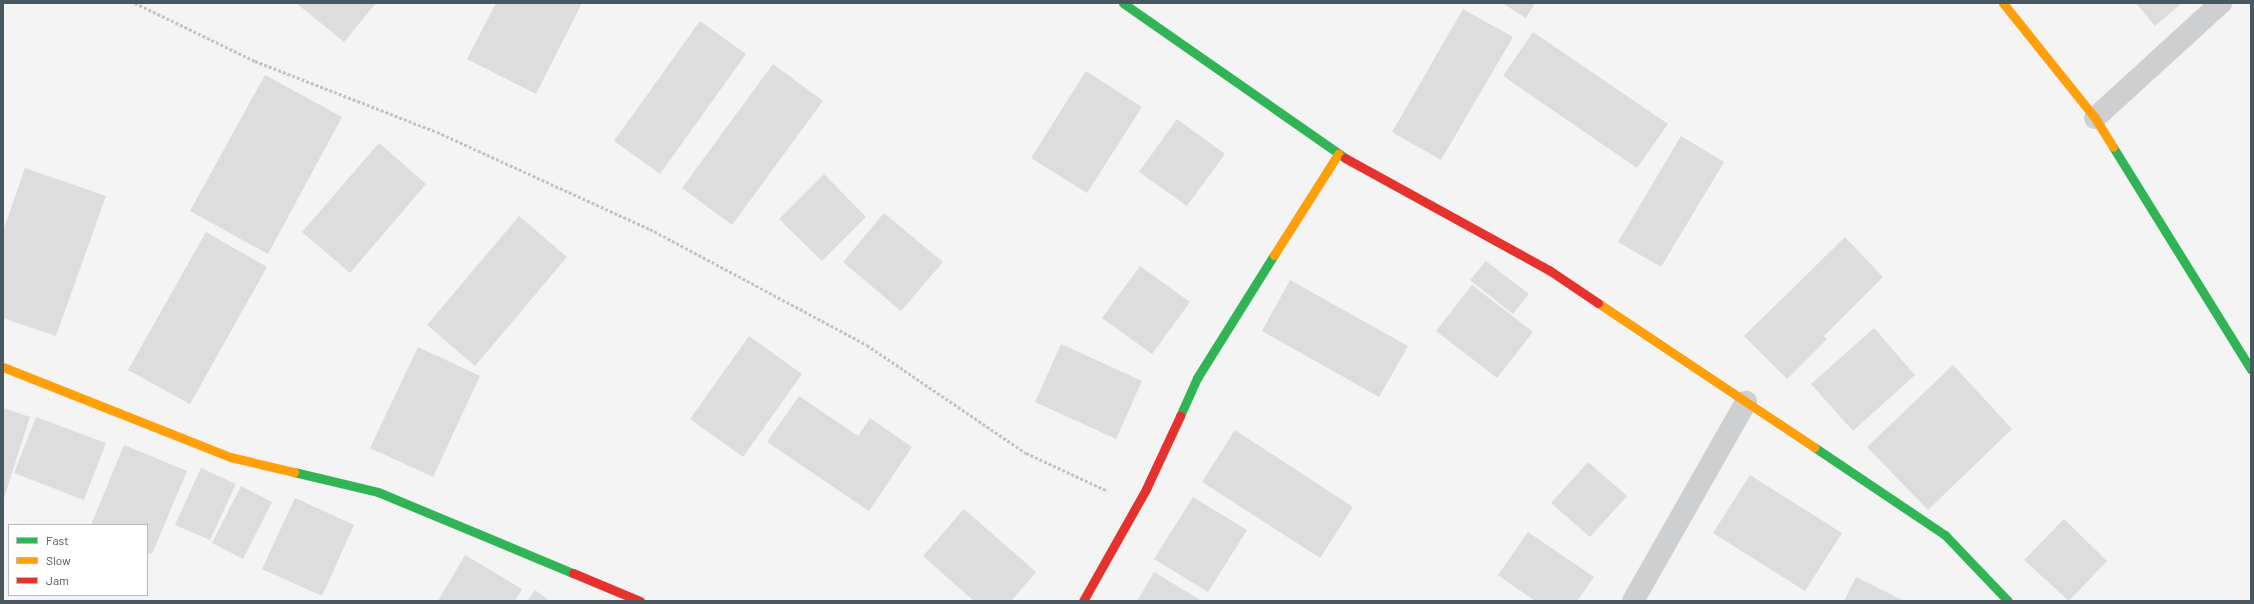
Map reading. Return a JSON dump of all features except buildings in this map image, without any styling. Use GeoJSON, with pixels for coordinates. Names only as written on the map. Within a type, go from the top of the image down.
{"type":"FeatureCollection","features":[{"type":"Feature","properties":{"kind":"street"},"geometry":{"type":"LineString","coordinates":[[1123,3],[1338,154],[1549,270],[1944,535],[2008,601]]}},
{"type":"Feature","properties":{"kind":"street"},"geometry":{"type":"LineString","coordinates":[[2003,3],[2095,118],[2251,370]]}},
{"type":"Feature","properties":{"kind":"street"},"geometry":{"type":"LineString","coordinates":[[2095,118],[2221,3]]}},
{"type":"Feature","properties":{"kind":"street"},"geometry":{"type":"LineString","coordinates":[[1083,601],[1138,504],[1198,378],[1338,154]]}},
{"type":"Feature","properties":{"kind":"street"},"geometry":{"type":"LineString","coordinates":[[3,366],[230,457],[378,492],[640,601]]}},
{"type":"Feature","properties":{"kind":"street"},"geometry":{"type":"LineString","coordinates":[[1633,601],[1746,402]]}},
{"type":"Feature","properties":{"kind":"path"},"geometry":{"type":"LineString","coordinates":[[135,3],[255,60],[437,132],[650,229],[867,345],[1026,453],[1138,504]]}},
{"type":"Feature","properties":{"kind":"traffic: fast"},"geometry":{"type":"LineString","coordinates":[[1123,3],[1345,158]]}},
{"type":"Feature","properties":{"kind":"traffic: fast"},"geometry":{"type":"LineString","coordinates":[[2113,147],[2251,370]]}},
{"type":"Feature","properties":{"kind":"traffic: fast"},"geometry":{"type":"LineString","coordinates":[[1180,416],[1197,378],[1274,255]]}},
{"type":"Feature","properties":{"kind":"traffic: fast"},"geometry":{"type":"LineString","coordinates":[[1814,447],[1945,535],[2008,601]]}},
{"type":"Feature","properties":{"kind":"traffic: fast"},"geometry":{"type":"LineString","coordinates":[[294,472],[378,492],[573,573]]}},
{"type":"Feature","properties":{"kind":"traffic: slow"},"geometry":{"type":"LineString","coordinates":[[2003,3],[2095,118],[2113,147]]}},
{"type":"Feature","properties":{"kind":"traffic: slow"},"geometry":{"type":"LineString","coordinates":[[1274,255],[1338,154]]}},
{"type":"Feature","properties":{"kind":"traffic: slow"},"geometry":{"type":"LineString","coordinates":[[1598,303],[1814,447]]}},
{"type":"Feature","properties":{"kind":"traffic: slow"},"geometry":{"type":"LineString","coordinates":[[3,367],[230,457],[294,472]]}},
{"type":"Feature","properties":{"kind":"traffic: jam"},"geometry":{"type":"LineString","coordinates":[[1345,158],[1549,270],[1598,303]]}},
{"type":"Feature","properties":{"kind":"traffic: jam"},"geometry":{"type":"LineString","coordinates":[[1083,601],[1146,489],[1180,416]]}},
{"type":"Feature","properties":{"kind":"traffic: jam"},"geometry":{"type":"LineString","coordinates":[[573,573],[640,601]]}}]}
